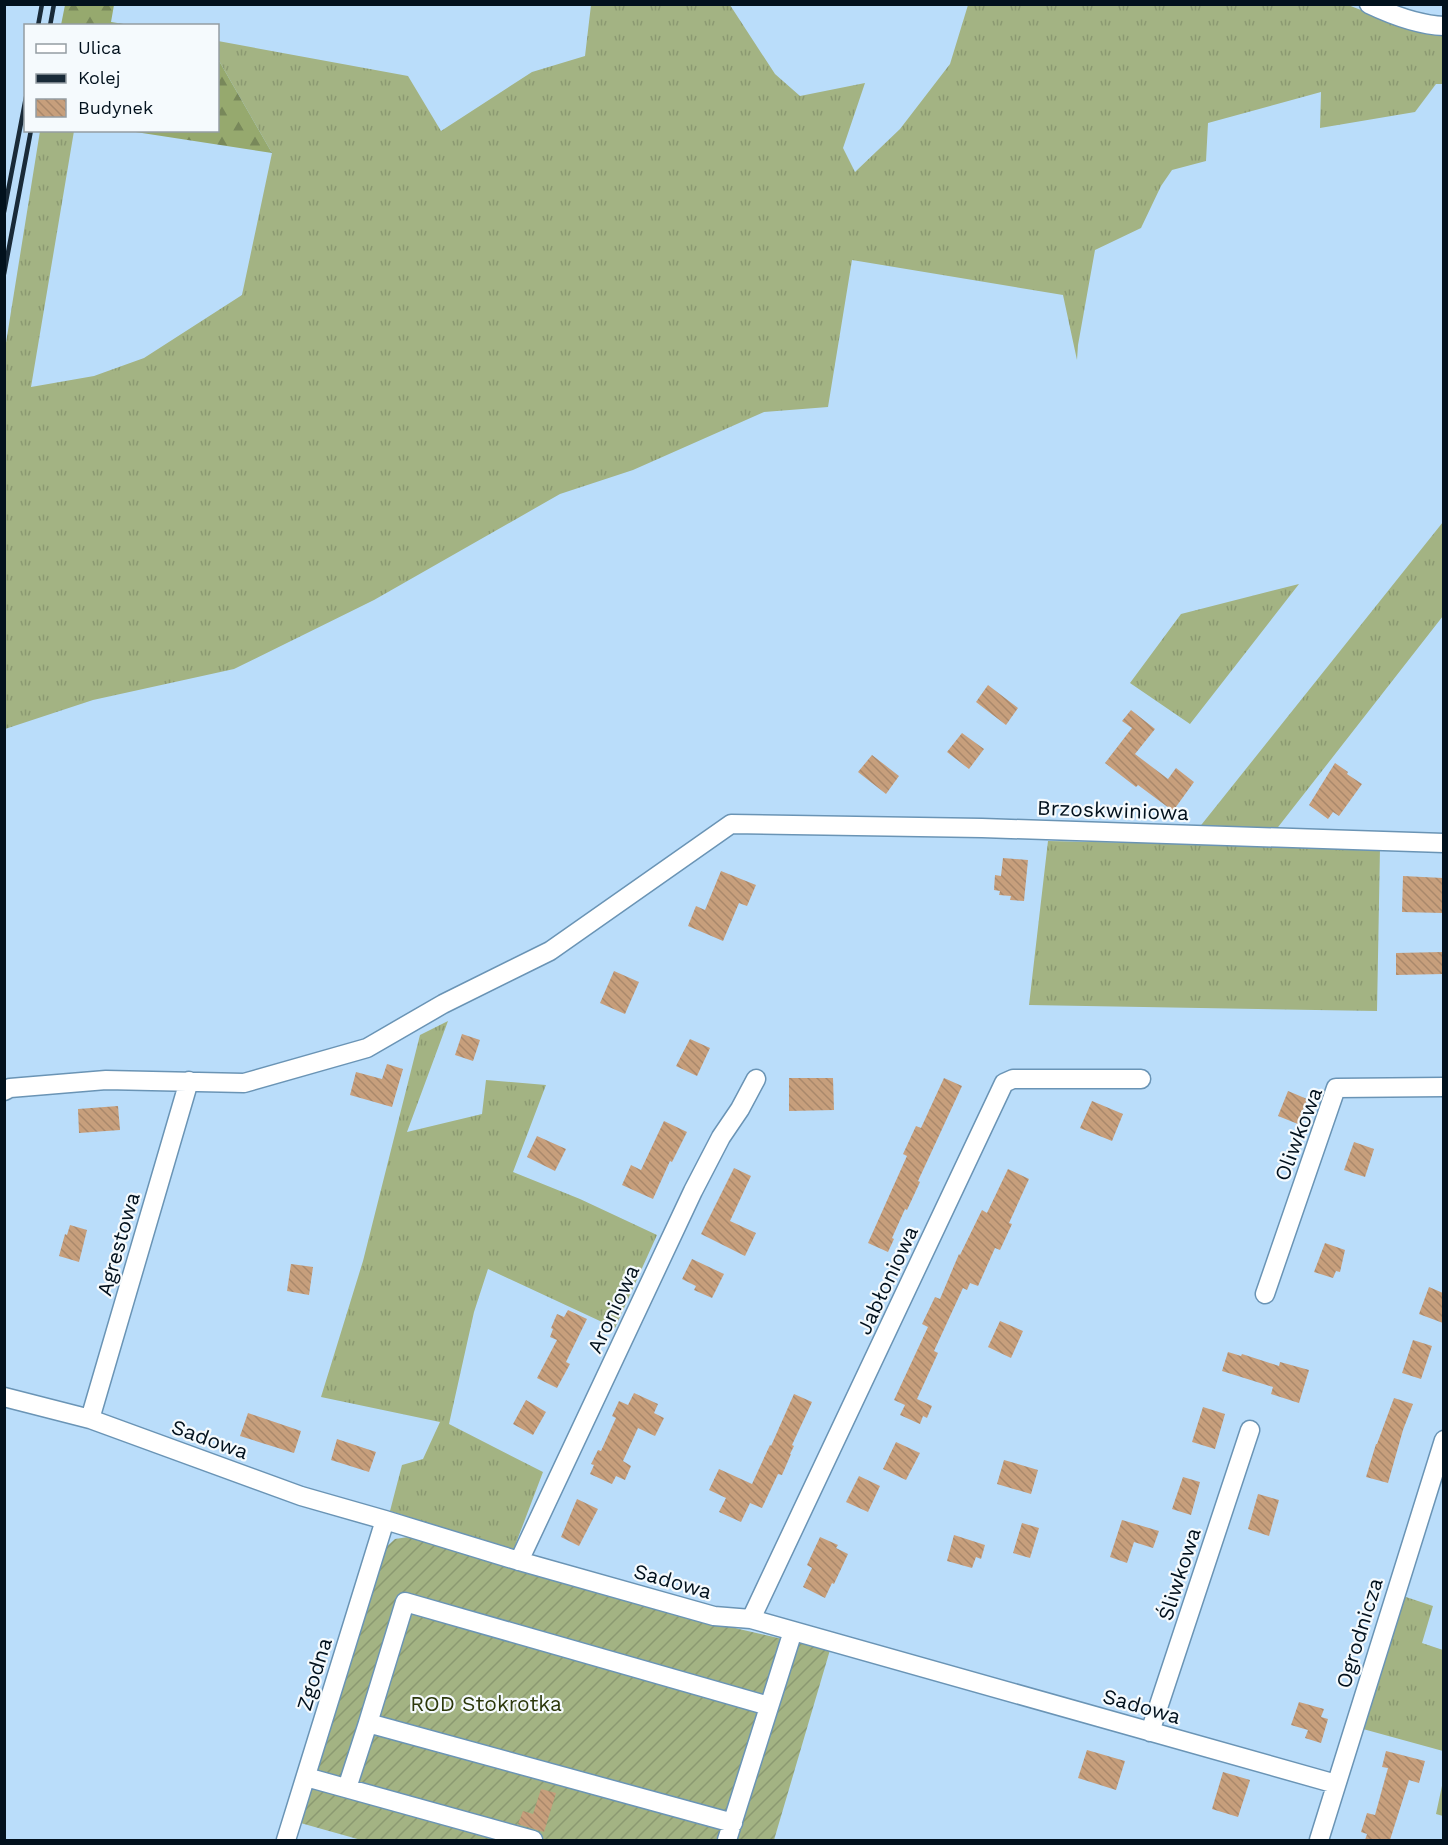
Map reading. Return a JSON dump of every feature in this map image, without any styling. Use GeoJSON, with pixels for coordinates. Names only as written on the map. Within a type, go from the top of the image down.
{"type":"FeatureCollection","features":[{"type":"Feature","properties":{"kind":"street"},"geometry":{"type":"LineString","coordinates":[[1368,4],[1382,10],[1443,26]]}},
{"type":"Feature","properties":{"kind":"street","name":"Brzoskwiniowa"},"geometry":{"type":"LineString","coordinates":[[4,1091],[10,1088],[106,1080],[244,1083],[367,1048],[443,1004],[550,951],[732,824],[994,829],[1443,843]]}},
{"type":"Feature","properties":{"kind":"street","name":"Aroniowa"},"geometry":{"type":"LineString","coordinates":[[519,1561],[693,1191],[721,1137],[740,1109],[756,1079]]}},
{"type":"Feature","properties":{"kind":"street","name":"Jabłoniowa"},"geometry":{"type":"LineString","coordinates":[[751,1619],[1004,1083],[1013,1079],[1141,1079]]}},
{"type":"Feature","properties":{"kind":"street","name":"Agrestowa"},"geometry":{"type":"LineString","coordinates":[[90,1419],[189,1081]]}},
{"type":"Feature","properties":{"kind":"street","name":"Oliwkowa"},"geometry":{"type":"LineString","coordinates":[[1265,1293],[1336,1088],[1443,1088]]}},
{"type":"Feature","properties":{"kind":"street","name":"Sadowa"},"geometry":{"type":"LineString","coordinates":[[4,1396],[90,1419],[302,1496],[519,1561],[714,1616],[751,1619],[1336,1784]]}},
{"type":"Feature","properties":{"kind":"street","name":"Śliwkowa"},"geometry":{"type":"LineString","coordinates":[[1150,1732],[1250,1430]]}},
{"type":"Feature","properties":{"kind":"street","name":"Ogrodnicza"},"geometry":{"type":"LineString","coordinates":[[1319,1840],[1443,1440]]}},
{"type":"Feature","properties":{"kind":"street","name":"Zgodna"},"geometry":{"type":"LineString","coordinates":[[286,1840],[385,1520]]}},
{"type":"Feature","properties":{"kind":"street"},"geometry":{"type":"LineString","coordinates":[[347,1788],[405,1602],[770,1706]]}},
{"type":"Feature","properties":{"kind":"street"},"geometry":{"type":"LineString","coordinates":[[727,1840],[793,1631]]}},
{"type":"Feature","properties":{"kind":"street"},"geometry":{"type":"LineString","coordinates":[[368,1723],[733,1822]]}},
{"type":"Feature","properties":{"kind":"street"},"geometry":{"type":"LineString","coordinates":[[306,1777],[533,1840]]}},
{"type":"Feature","properties":{"kind":"green space"},"geometry":{"type":"Polygon","coordinates":[[[65,5],[114,5],[111,22],[124,24],[61,24],[65,5]]]}},
{"type":"Feature","properties":{"kind":"green space"},"geometry":{"type":"Polygon","coordinates":[[[591,5],[730,5],[775,74],[800,96],[865,83],[843,148],[855,172],[900,129],[950,64],[968,5],[1348,5],[1413,30],[1443,36],[1443,84],[1436,84],[1415,112],[1320,128],[1321,92],[1208,123],[1206,161],[1172,170],[1161,186],[1141,228],[1095,250],[1077,360],[1063,295],[852,260],[828,407],[764,412],[633,470],[560,494],[374,600],[234,669],[93,700],[5,729],[5,349],[40,132],[74,132],[31,387],[94,376],[144,358],[242,295],[272,153],[219,61],[219,41],[408,76],[441,131],[532,72],[585,56],[591,5]]]}},
{"type":"Feature","properties":{"kind":"green space"},"geometry":{"type":"Polygon","coordinates":[[[219,61],[272,153],[136,132],[219,132],[219,61]]]}},
{"type":"Feature","properties":{"kind":"green space"},"geometry":{"type":"Polygon","coordinates":[[[1443,522],[1443,616],[1275,831],[1198,829],[1443,522]]]}},
{"type":"Feature","properties":{"kind":"green space"},"geometry":{"type":"Polygon","coordinates":[[[1299,584],[1190,724],[1130,683],[1181,614],[1299,584]]]}},
{"type":"Feature","properties":{"kind":"green space"},"geometry":{"type":"Polygon","coordinates":[[[1048,841],[1380,848],[1377,1011],[1029,1005],[1048,841]]]}},
{"type":"Feature","properties":{"kind":"green space"},"geometry":{"type":"Polygon","coordinates":[[[448,1021],[407,1132],[482,1114],[486,1080],[546,1085],[513,1172],[580,1199],[657,1235],[615,1328],[488,1269],[474,1312],[449,1424],[543,1472],[513,1551],[390,1511],[402,1465],[423,1459],[440,1422],[321,1397],[363,1261],[420,1035],[448,1021]]]}},
{"type":"Feature","properties":{"kind":"green space","name":"ROD Stokrotka"},"geometry":{"type":"Polygon","coordinates":[[[408,1537],[739,1629],[830,1650],[774,1840],[361,1840],[297,1822],[383,1550],[395,1539],[408,1537]]]}},
{"type":"Feature","properties":{"kind":"green space"},"geometry":{"type":"Polygon","coordinates":[[[1403,1596],[1433,1606],[1422,1643],[1443,1650],[1443,1751],[1363,1729],[1403,1596]]]}},
{"type":"Feature","properties":{"kind":"green space"},"geometry":{"type":"Polygon","coordinates":[[[1443,1781],[1443,1816],[1436,1814],[1443,1781]]]}},
{"type":"Feature","properties":{"kind":"building"},"geometry":{"type":"Polygon","coordinates":[[[988,685],[1018,708],[1006,725],[976,702],[988,685]]]}},
{"type":"Feature","properties":{"kind":"building"},"geometry":{"type":"Polygon","coordinates":[[[1131,710],[1155,729],[1135,754],[1168,779],[1176,768],[1194,782],[1173,811],[1105,763],[1132,728],[1122,721],[1131,710]]]}},
{"type":"Feature","properties":{"kind":"building"},"geometry":{"type":"Polygon","coordinates":[[[962,733],[984,749],[969,769],[947,752],[962,733]]]}},
{"type":"Feature","properties":{"kind":"building"},"geometry":{"type":"Polygon","coordinates":[[[872,755],[899,776],[886,794],[858,772],[872,755]]]}},
{"type":"Feature","properties":{"kind":"building"},"geometry":{"type":"Polygon","coordinates":[[[1335,763],[1362,784],[1339,816],[1333,812],[1328,819],[1309,805],[1335,763]]]}},
{"type":"Feature","properties":{"kind":"building"},"geometry":{"type":"Polygon","coordinates":[[[1003,858],[1028,860],[1024,901],[1010,900],[1011,896],[999,895],[1000,891],[994,890],[995,875],[1001,876],[1003,858]]]}},
{"type":"Feature","properties":{"kind":"building"},"geometry":{"type":"Polygon","coordinates":[[[721,871],[756,885],[747,906],[739,903],[723,941],[688,926],[696,906],[705,910],[721,871]]]}},
{"type":"Feature","properties":{"kind":"building"},"geometry":{"type":"Polygon","coordinates":[[[1403,876],[1443,878],[1443,913],[1402,912],[1403,876]]]}},
{"type":"Feature","properties":{"kind":"building"},"geometry":{"type":"Polygon","coordinates":[[[1443,952],[1443,974],[1396,975],[1396,953],[1443,952]]]}},
{"type":"Feature","properties":{"kind":"building"},"geometry":{"type":"Polygon","coordinates":[[[614,971],[639,982],[625,1014],[600,1003],[614,971]]]}},
{"type":"Feature","properties":{"kind":"building"},"geometry":{"type":"Polygon","coordinates":[[[462,1034],[480,1040],[473,1061],[455,1055],[462,1034]]]}},
{"type":"Feature","properties":{"kind":"building"},"geometry":{"type":"Polygon","coordinates":[[[690,1039],[710,1048],[697,1076],[676,1066],[690,1039]]]}},
{"type":"Feature","properties":{"kind":"building"},"geometry":{"type":"Polygon","coordinates":[[[387,1064],[403,1069],[392,1107],[350,1095],[356,1072],[382,1079],[387,1064]]]}},
{"type":"Feature","properties":{"kind":"building"},"geometry":{"type":"Polygon","coordinates":[[[789,1078],[833,1078],[834,1110],[789,1111],[789,1078]]]}},
{"type":"Feature","properties":{"kind":"building"},"geometry":{"type":"Polygon","coordinates":[[[944,1078],[962,1086],[918,1181],[920,1182],[892,1238],[894,1239],[888,1252],[868,1243],[907,1156],[903,1154],[916,1126],[921,1128],[944,1078]]]}},
{"type":"Feature","properties":{"kind":"building"},"geometry":{"type":"Polygon","coordinates":[[[1288,1091],[1307,1099],[1298,1124],[1278,1116],[1288,1091]]]}},
{"type":"Feature","properties":{"kind":"building"},"geometry":{"type":"Polygon","coordinates":[[[1092,1101],[1123,1114],[1112,1141],[1080,1128],[1092,1101]]]}},
{"type":"Feature","properties":{"kind":"building"},"geometry":{"type":"Polygon","coordinates":[[[118,1106],[120,1130],[79,1133],[78,1109],[118,1106]]]}},
{"type":"Feature","properties":{"kind":"building"},"geometry":{"type":"Polygon","coordinates":[[[664,1121],[687,1132],[672,1162],[670,1161],[653,1199],[622,1185],[631,1165],[641,1170],[664,1121]]]}},
{"type":"Feature","properties":{"kind":"building"},"geometry":{"type":"Polygon","coordinates":[[[537,1136],[566,1149],[555,1171],[527,1157],[537,1136]]]}},
{"type":"Feature","properties":{"kind":"building"},"geometry":{"type":"Polygon","coordinates":[[[1354,1142],[1374,1149],[1365,1177],[1344,1170],[1354,1142]]]}},
{"type":"Feature","properties":{"kind":"building"},"geometry":{"type":"Polygon","coordinates":[[[734,1168],[751,1176],[730,1221],[756,1233],[745,1256],[701,1234],[734,1168]]]}},
{"type":"Feature","properties":{"kind":"building"},"geometry":{"type":"Polygon","coordinates":[[[1008,1169],[1029,1179],[1009,1223],[1012,1224],[1000,1250],[995,1248],[978,1286],[970,1283],[967,1290],[963,1288],[934,1351],[938,1353],[917,1399],[932,1406],[927,1418],[923,1416],[920,1424],[900,1415],[905,1405],[894,1400],[928,1327],[922,1324],[935,1297],[940,1299],[959,1254],[982,1210],[987,1213],[1008,1169]]]}},
{"type":"Feature","properties":{"kind":"building"},"geometry":{"type":"Polygon","coordinates":[[[70,1225],[87,1230],[79,1262],[59,1256],[70,1225]]]}},
{"type":"Feature","properties":{"kind":"building"},"geometry":{"type":"Polygon","coordinates":[[[1325,1243],[1345,1250],[1340,1272],[1336,1271],[1333,1278],[1314,1272],[1325,1243]]]}},
{"type":"Feature","properties":{"kind":"building"},"geometry":{"type":"Polygon","coordinates":[[[692,1259],[724,1274],[712,1298],[694,1290],[696,1286],[682,1279],[692,1259]]]}},
{"type":"Feature","properties":{"kind":"building"},"geometry":{"type":"Polygon","coordinates":[[[291,1264],[313,1267],[309,1295],[287,1291],[291,1264]]]}},
{"type":"Feature","properties":{"kind":"building"},"geometry":{"type":"Polygon","coordinates":[[[1429,1287],[1443,1293],[1443,1323],[1419,1314],[1429,1287]]]}},
{"type":"Feature","properties":{"kind":"building"},"geometry":{"type":"Polygon","coordinates":[[[568,1310],[587,1319],[566,1362],[570,1364],[557,1388],[537,1378],[557,1340],[550,1337],[557,1314],[564,1317],[568,1310]]]}},
{"type":"Feature","properties":{"kind":"building"},"geometry":{"type":"Polygon","coordinates":[[[1000,1321],[1023,1331],[1011,1358],[988,1347],[1000,1321]]]}},
{"type":"Feature","properties":{"kind":"building"},"geometry":{"type":"Polygon","coordinates":[[[1413,1340],[1432,1346],[1421,1379],[1402,1373],[1413,1340]]]}},
{"type":"Feature","properties":{"kind":"building"},"geometry":{"type":"Polygon","coordinates":[[[1228,1352],[1279,1366],[1280,1362],[1309,1370],[1299,1403],[1271,1394],[1273,1387],[1222,1371],[1228,1352]]]}},
{"type":"Feature","properties":{"kind":"building"},"geometry":{"type":"Polygon","coordinates":[[[634,1393],[658,1404],[654,1413],[664,1418],[655,1436],[638,1428],[623,1461],[631,1466],[625,1480],[616,1476],[612,1484],[590,1474],[594,1465],[591,1464],[598,1450],[601,1451],[616,1418],[612,1416],[619,1401],[628,1405],[634,1393]]]}},
{"type":"Feature","properties":{"kind":"building"},"geometry":{"type":"Polygon","coordinates":[[[794,1394],[812,1402],[792,1445],[794,1446],[782,1475],[778,1474],[762,1508],[750,1503],[741,1522],[719,1512],[726,1498],[709,1490],[719,1469],[752,1484],[794,1394]]]}},
{"type":"Feature","properties":{"kind":"building"},"geometry":{"type":"Polygon","coordinates":[[[1394,1398],[1413,1404],[1388,1483],[1366,1477],[1394,1398]]]}},
{"type":"Feature","properties":{"kind":"building"},"geometry":{"type":"Polygon","coordinates":[[[526,1400],[546,1412],[533,1435],[513,1424],[526,1400]]]}},
{"type":"Feature","properties":{"kind":"building"},"geometry":{"type":"Polygon","coordinates":[[[1203,1407],[1225,1414],[1215,1449],[1192,1442],[1203,1407]]]}},
{"type":"Feature","properties":{"kind":"building"},"geometry":{"type":"Polygon","coordinates":[[[248,1413],[301,1431],[294,1453],[240,1436],[248,1413]]]}},
{"type":"Feature","properties":{"kind":"building"},"geometry":{"type":"Polygon","coordinates":[[[337,1439],[376,1452],[369,1472],[331,1460],[337,1439]]]}},
{"type":"Feature","properties":{"kind":"building"},"geometry":{"type":"Polygon","coordinates":[[[896,1442],[920,1453],[906,1480],[883,1469],[896,1442]]]}},
{"type":"Feature","properties":{"kind":"building"},"geometry":{"type":"Polygon","coordinates":[[[1004,1460],[1038,1470],[1031,1494],[997,1484],[1004,1460]]]}},
{"type":"Feature","properties":{"kind":"building"},"geometry":{"type":"Polygon","coordinates":[[[859,1476],[880,1486],[868,1512],[846,1502],[859,1476]]]}},
{"type":"Feature","properties":{"kind":"building"},"geometry":{"type":"Polygon","coordinates":[[[1183,1477],[1200,1482],[1191,1515],[1172,1509],[1183,1477]]]}},
{"type":"Feature","properties":{"kind":"building"},"geometry":{"type":"Polygon","coordinates":[[[1258,1494],[1279,1500],[1269,1536],[1248,1529],[1258,1494]]]}},
{"type":"Feature","properties":{"kind":"building"},"geometry":{"type":"Polygon","coordinates":[[[577,1499],[598,1509],[579,1546],[561,1537],[577,1499]]]}},
{"type":"Feature","properties":{"kind":"building"},"geometry":{"type":"Polygon","coordinates":[[[1122,1520],[1159,1531],[1153,1548],[1134,1542],[1127,1563],[1110,1557],[1122,1520]]]}},
{"type":"Feature","properties":{"kind":"building"},"geometry":{"type":"Polygon","coordinates":[[[1022,1523],[1039,1528],[1030,1558],[1013,1553],[1022,1523]]]}},
{"type":"Feature","properties":{"kind":"building"},"geometry":{"type":"Polygon","coordinates":[[[954,1535],[985,1545],[981,1559],[976,1557],[972,1568],[947,1561],[954,1535]]]}},
{"type":"Feature","properties":{"kind":"building"},"geometry":{"type":"Polygon","coordinates":[[[820,1537],[838,1545],[836,1548],[848,1554],[825,1598],[803,1587],[812,1568],[807,1565],[820,1537]]]}},
{"type":"Feature","properties":{"kind":"building"},"geometry":{"type":"Polygon","coordinates":[[[1299,1702],[1324,1709],[1321,1717],[1328,1719],[1321,1743],[1305,1738],[1308,1730],[1291,1725],[1299,1702]]]}},
{"type":"Feature","properties":{"kind":"building"},"geometry":{"type":"Polygon","coordinates":[[[1087,1750],[1125,1761],[1116,1790],[1078,1778],[1087,1750]]]}},
{"type":"Feature","properties":{"kind":"building"},"geometry":{"type":"Polygon","coordinates":[[[1386,1751],[1425,1761],[1419,1783],[1409,1780],[1390,1840],[1365,1840],[1367,1834],[1361,1832],[1367,1813],[1375,1815],[1388,1768],[1382,1767],[1386,1751]]]}},
{"type":"Feature","properties":{"kind":"building"},"geometry":{"type":"Polygon","coordinates":[[[1223,1772],[1250,1780],[1238,1817],[1212,1809],[1223,1772]]]}},
{"type":"Feature","properties":{"kind":"building"},"geometry":{"type":"Polygon","coordinates":[[[541,1789],[556,1793],[544,1832],[518,1824],[523,1811],[533,1814],[541,1789]]]}},
{"type":"Feature","properties":{"kind":"railway"},"geometry":{"type":"LineString","coordinates":[[38,24],[42,4]]}},
{"type":"Feature","properties":{"kind":"railway"},"geometry":{"type":"LineString","coordinates":[[50,24],[54,4]]}},
{"type":"Feature","properties":{"kind":"railway"},"geometry":{"type":"LineString","coordinates":[[4,212],[24,107]]}},
{"type":"Feature","properties":{"kind":"railway"},"geometry":{"type":"LineString","coordinates":[[4,274],[31,132]]}}]}
